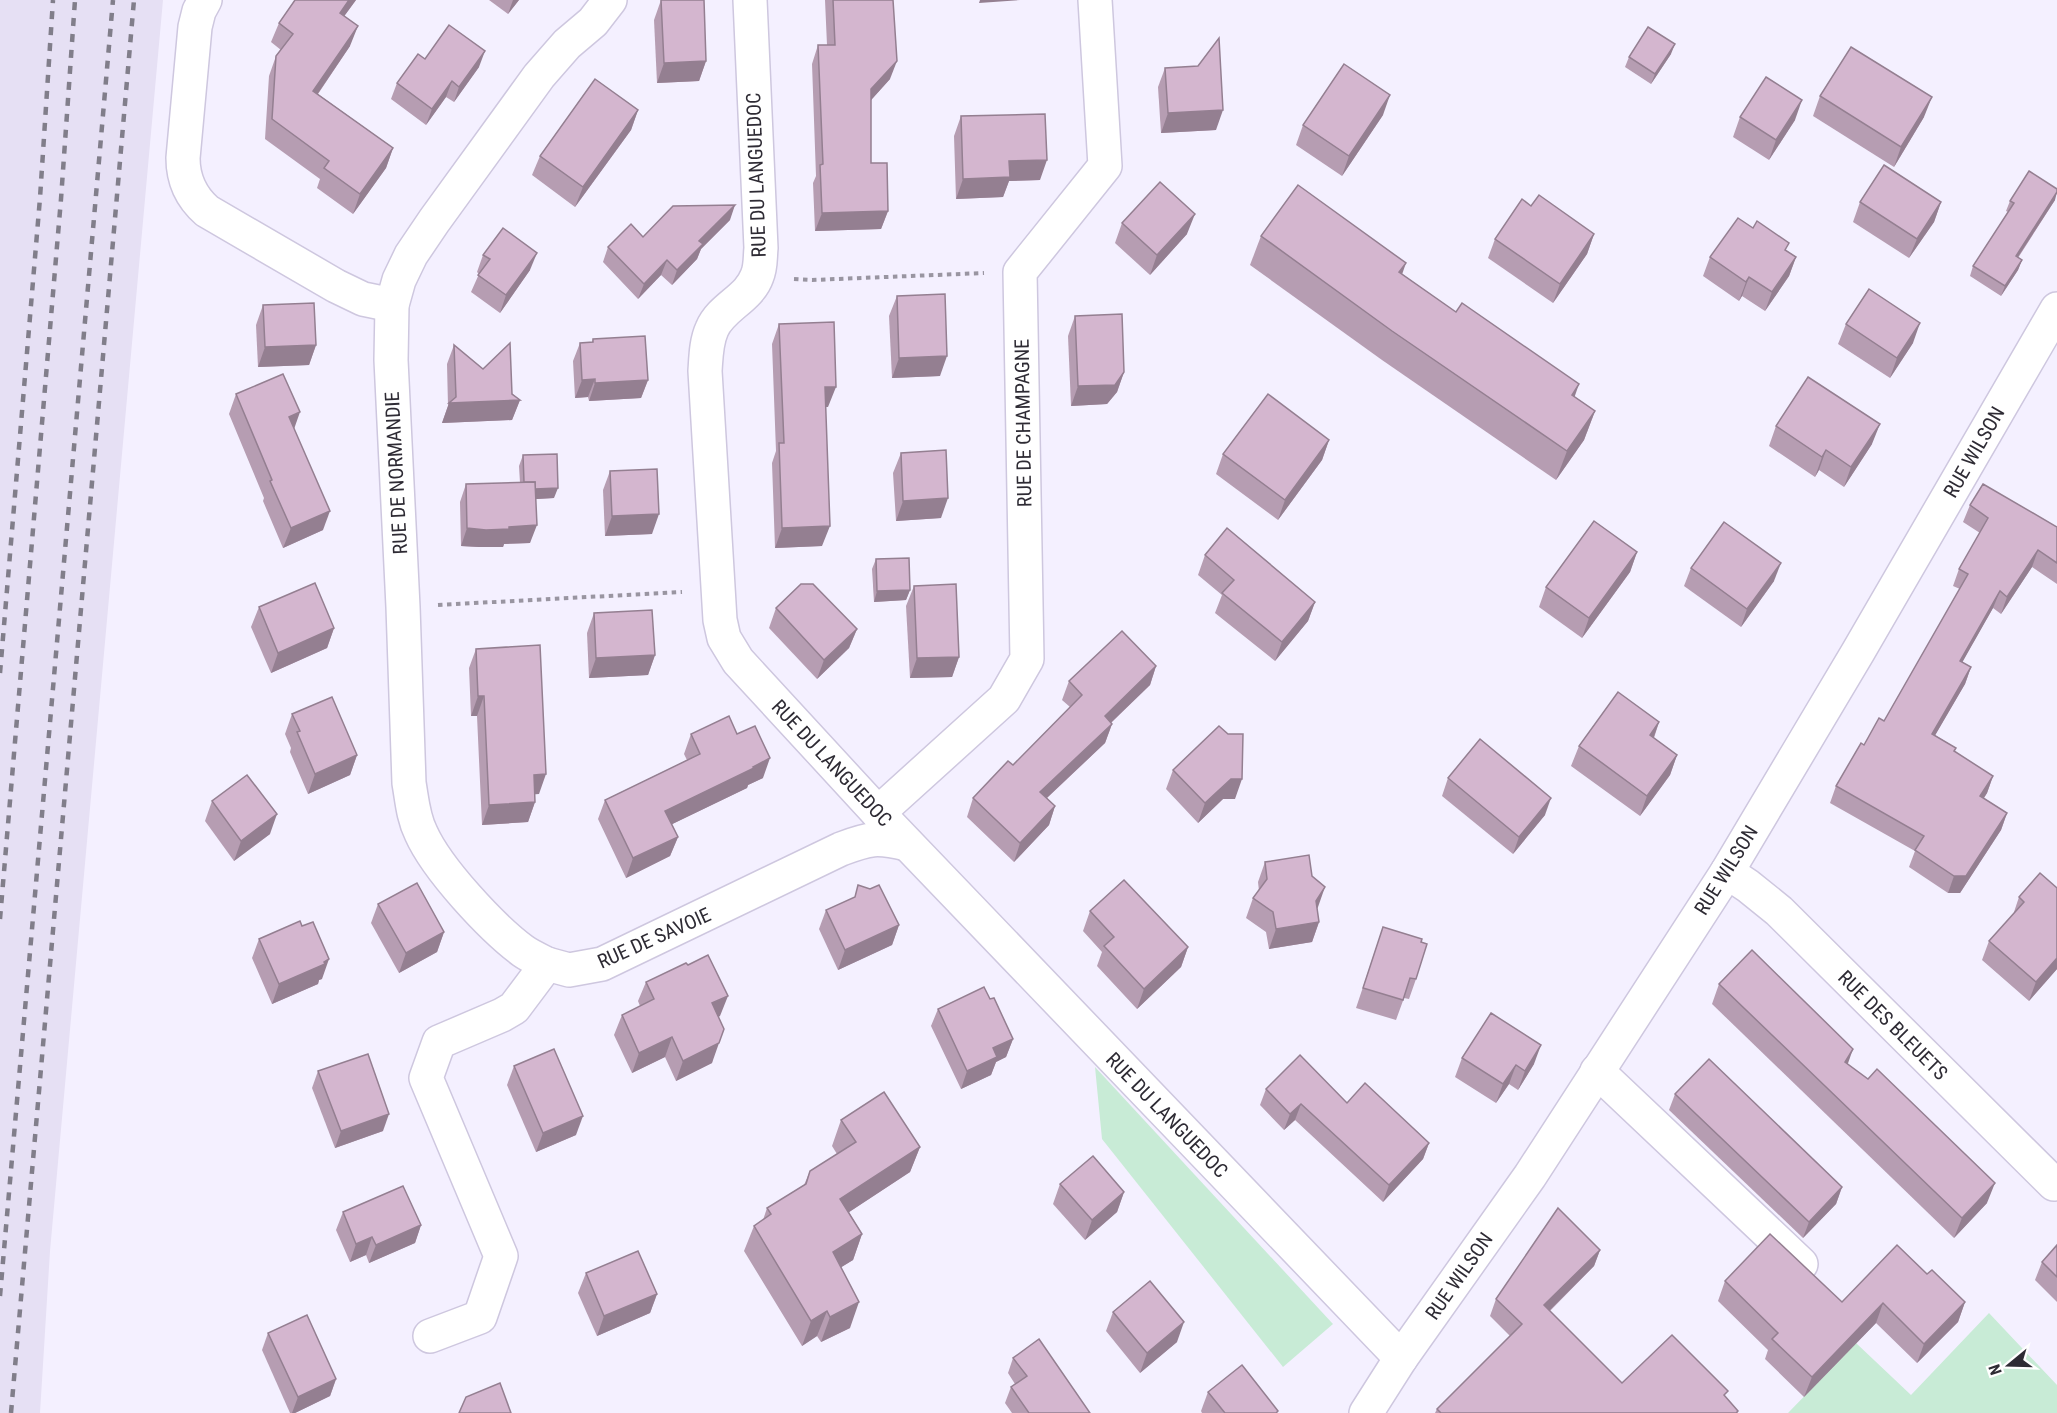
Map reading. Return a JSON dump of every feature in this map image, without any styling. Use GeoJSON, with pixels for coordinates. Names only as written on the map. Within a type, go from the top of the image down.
{"type":"FeatureCollection","features":[{"type":"Feature","properties":{"kind":"street"},"geometry":{"type":"LineString","coordinates":[[205,0],[199,11],[195,27],[183,158],[183,169],[192,195],[207,211],[336,286],[363,299],[392,305]]}},
{"type":"Feature","properties":{"kind":"street","name":"RUE DE NORMANDIE"},"geometry":{"type":"LineString","coordinates":[[547,964],[525,953],[464,894],[435,856],[421,833],[414,812],[409,783],[391,360],[392,305],[399,280],[411,255],[434,221],[539,75],[567,44],[593,22],[610,0]]}},
{"type":"Feature","properties":{"kind":"street","name":"RUE DU LANGUEDOC"},"geometry":{"type":"LineString","coordinates":[[750,0],[761,248],[757,277],[749,290],[724,312],[712,328],[707,347],[705,371],[720,620],[730,651],[907,844],[1401,1358]]}},
{"type":"Feature","properties":{"kind":"street"},"geometry":{"type":"LineString","coordinates":[[1020,272],[1106,166],[1095,0]]}},
{"type":"Feature","properties":{"kind":"street","name":"RUE DE CHAMPAGNE"},"geometry":{"type":"LineString","coordinates":[[878,813],[1004,699],[1027,659],[1020,272]]}},
{"type":"Feature","properties":{"kind":"street","name":"RUE WILSON"},"geometry":{"type":"LineString","coordinates":[[1366,1413],[1401,1358],[1530,1176],[1727,872],[2057,309]]}},
{"type":"Feature","properties":{"kind":"street","name":"RUE DE SAVOIE"},"geometry":{"type":"LineString","coordinates":[[547,964],[569,970],[587,968],[620,957],[841,849],[864,840],[878,838],[907,844]]}},
{"type":"Feature","properties":{"kind":"street","name":"RUE DES BLEUETS"},"geometry":{"type":"LineString","coordinates":[[1727,872],[1779,911],[2054,1184]]}},
{"type":"Feature","properties":{"kind":"street"},"geometry":{"type":"LineString","coordinates":[[430,1336],[480,1317],[501,1256],[426,1078],[440,1042],[514,1008],[547,964]]}},
{"type":"Feature","properties":{"kind":"street"},"geometry":{"type":"LineString","coordinates":[[1597,1071],[1819,1281]]}},
{"type":"Feature","properties":{"kind":"path"},"geometry":{"type":"LineString","coordinates":[[757,277],[812,280],[1020,272]]}},
{"type":"Feature","properties":{"kind":"path"},"geometry":{"type":"LineString","coordinates":[[403,607],[719,591]]}},
{"type":"Feature","properties":{"kind":"shaded area"},"geometry":{"type":"Polygon","coordinates":[[[0,0],[163,0],[50,1251],[40,1413],[0,1413],[0,0]]]}},
{"type":"Feature","properties":{"kind":"green space"},"geometry":{"type":"Polygon","coordinates":[[[1095,1067],[1333,1324],[1283,1367],[1102,1139],[1095,1067]]]}},
{"type":"Feature","properties":{"kind":"green space"},"geometry":{"type":"Polygon","coordinates":[[[1989,1313],[2057,1385],[2057,1413],[1788,1413],[1856,1343],[1911,1395],[1989,1313]]]}},
{"type":"Feature","properties":{"kind":"building"},"geometry":{"type":"Polygon","coordinates":[[[295,0],[349,0],[340,13],[358,26],[313,91],[393,148],[360,194],[324,168],[329,161],[272,119],[276,56],[293,34],[279,23],[295,0]]]}},
{"type":"Feature","properties":{"kind":"building"},"geometry":{"type":"Polygon","coordinates":[[[661,0],[704,0],[706,61],[664,63],[661,0]]]}},
{"type":"Feature","properties":{"kind":"building"},"geometry":{"type":"Polygon","coordinates":[[[833,0],[893,0],[897,61],[871,89],[871,163],[887,163],[888,211],[822,213],[820,165],[823,164],[818,45],[835,45],[833,0]]]}},
{"type":"Feature","properties":{"kind":"building"},"geometry":{"type":"Polygon","coordinates":[[[449,25],[485,51],[459,87],[452,81],[432,109],[397,83],[418,54],[425,59],[449,25]]]}},
{"type":"Feature","properties":{"kind":"building"},"geometry":{"type":"Polygon","coordinates":[[[1648,27],[1675,44],[1655,74],[1629,57],[1648,27]]]}},
{"type":"Feature","properties":{"kind":"building"},"geometry":{"type":"Polygon","coordinates":[[[1219,38],[1223,110],[1168,113],[1165,68],[1198,66],[1219,38]]]}},
{"type":"Feature","properties":{"kind":"building"},"geometry":{"type":"Polygon","coordinates":[[[1851,47],[1932,97],[1901,147],[1820,96],[1851,47]]]}},
{"type":"Feature","properties":{"kind":"building"},"geometry":{"type":"Polygon","coordinates":[[[1344,64],[1390,95],[1349,156],[1303,125],[1344,64]]]}},
{"type":"Feature","properties":{"kind":"building"},"geometry":{"type":"Polygon","coordinates":[[[1766,77],[1802,100],[1776,140],[1740,117],[1766,77]]]}},
{"type":"Feature","properties":{"kind":"building"},"geometry":{"type":"Polygon","coordinates":[[[595,79],[638,110],[583,187],[540,156],[595,79]]]}},
{"type":"Feature","properties":{"kind":"building"},"geometry":{"type":"Polygon","coordinates":[[[1045,114],[1047,160],[1009,161],[1010,177],[963,179],[961,116],[1045,114]]]}},
{"type":"Feature","properties":{"kind":"building"},"geometry":{"type":"Polygon","coordinates":[[[1884,165],[1941,202],[1917,239],[1860,202],[1884,165]]]}},
{"type":"Feature","properties":{"kind":"building"},"geometry":{"type":"Polygon","coordinates":[[[2029,171],[2057,189],[2057,192],[2016,256],[2022,260],[2005,286],[1973,266],[2014,203],[2010,201],[2029,171]]]}},
{"type":"Feature","properties":{"kind":"building"},"geometry":{"type":"Polygon","coordinates":[[[1160,182],[1195,214],[1157,255],[1122,223],[1160,182]]]}},
{"type":"Feature","properties":{"kind":"building"},"geometry":{"type":"Polygon","coordinates":[[[1298,185],[1406,263],[1399,272],[1456,312],[1462,303],[1579,384],[1572,395],[1595,411],[1567,451],[1392,331],[1261,236],[1298,185]]]}},
{"type":"Feature","properties":{"kind":"building"},"geometry":{"type":"Polygon","coordinates":[[[1539,195],[1594,234],[1560,284],[1495,239],[1522,199],[1531,206],[1539,195]]]}},
{"type":"Feature","properties":{"kind":"building"},"geometry":{"type":"Polygon","coordinates":[[[735,205],[699,241],[703,244],[677,270],[667,260],[644,284],[608,247],[631,224],[643,237],[673,206],[735,205]]]}},
{"type":"Feature","properties":{"kind":"building"},"geometry":{"type":"Polygon","coordinates":[[[1738,218],[1753,228],[1757,221],[1789,243],[1785,250],[1796,257],[1772,292],[1749,277],[1746,282],[1710,257],[1738,218]]]}},
{"type":"Feature","properties":{"kind":"building"},"geometry":{"type":"Polygon","coordinates":[[[503,228],[537,253],[506,295],[478,275],[490,259],[483,255],[503,228]]]}},
{"type":"Feature","properties":{"kind":"building"},"geometry":{"type":"Polygon","coordinates":[[[1869,289],[1920,323],[1897,358],[1846,324],[1869,289]]]}},
{"type":"Feature","properties":{"kind":"building"},"geometry":{"type":"Polygon","coordinates":[[[945,294],[947,356],[899,358],[897,296],[945,294]]]}},
{"type":"Feature","properties":{"kind":"building"},"geometry":{"type":"Polygon","coordinates":[[[314,303],[316,345],[265,347],[263,305],[314,303]]]}},
{"type":"Feature","properties":{"kind":"building"},"geometry":{"type":"Polygon","coordinates":[[[1122,314],[1124,372],[1115,385],[1078,386],[1075,316],[1122,314]]]}},
{"type":"Feature","properties":{"kind":"building"},"geometry":{"type":"Polygon","coordinates":[[[834,322],[836,387],[825,387],[830,526],[782,528],[779,443],[784,443],[779,324],[834,322]]]}},
{"type":"Feature","properties":{"kind":"building"},"geometry":{"type":"Polygon","coordinates":[[[645,336],[648,380],[595,383],[595,379],[582,380],[580,343],[593,342],[593,339],[645,336]]]}},
{"type":"Feature","properties":{"kind":"building"},"geometry":{"type":"Polygon","coordinates":[[[510,343],[512,394],[520,400],[449,403],[456,397],[454,345],[483,369],[510,343]]]}},
{"type":"Feature","properties":{"kind":"building"},"geometry":{"type":"Polygon","coordinates":[[[283,374],[300,412],[289,417],[330,511],[291,528],[236,394],[283,374]]]}},
{"type":"Feature","properties":{"kind":"building"},"geometry":{"type":"Polygon","coordinates":[[[1808,377],[1880,424],[1851,467],[1826,450],[1822,457],[1776,426],[1808,377]]]}},
{"type":"Feature","properties":{"kind":"building"},"geometry":{"type":"Polygon","coordinates":[[[1268,394],[1329,440],[1285,500],[1223,454],[1268,394]]]}},
{"type":"Feature","properties":{"kind":"building"},"geometry":{"type":"Polygon","coordinates":[[[946,450],[948,498],[903,501],[901,453],[946,450]]]}},
{"type":"Feature","properties":{"kind":"building"},"geometry":{"type":"Polygon","coordinates":[[[557,454],[558,488],[535,489],[535,482],[524,482],[523,455],[557,454]]]}},
{"type":"Feature","properties":{"kind":"building"},"geometry":{"type":"Polygon","coordinates":[[[657,469],[659,514],[612,516],[610,471],[657,469]]]}},
{"type":"Feature","properties":{"kind":"building"},"geometry":{"type":"Polygon","coordinates":[[[535,482],[537,525],[486,530],[467,528],[466,484],[535,482]]]}},
{"type":"Feature","properties":{"kind":"building"},"geometry":{"type":"Polygon","coordinates":[[[1983,484],[2057,527],[2057,563],[2038,550],[2007,597],[2000,591],[1960,661],[1971,667],[1932,734],[1956,748],[1954,751],[1993,776],[1980,796],[2007,813],[1966,876],[1954,876],[1915,850],[1924,836],[1836,786],[1861,743],[1864,745],[1879,718],[1884,721],[1968,574],[1959,569],[1988,518],[1970,505],[1983,484]]]}},
{"type":"Feature","properties":{"kind":"building"},"geometry":{"type":"Polygon","coordinates":[[[1594,521],[1637,552],[1589,618],[1546,587],[1594,521]]]}},
{"type":"Feature","properties":{"kind":"building"},"geometry":{"type":"Polygon","coordinates":[[[1724,522],[1781,563],[1747,609],[1691,568],[1724,522]]]}},
{"type":"Feature","properties":{"kind":"building"},"geometry":{"type":"Polygon","coordinates":[[[1227,528],[1315,602],[1282,642],[1222,593],[1234,580],[1205,555],[1227,528]]]}},
{"type":"Feature","properties":{"kind":"building"},"geometry":{"type":"Polygon","coordinates":[[[909,558],[910,590],[877,591],[876,559],[909,558]]]}},
{"type":"Feature","properties":{"kind":"building"},"geometry":{"type":"Polygon","coordinates":[[[315,583],[334,628],[278,653],[259,607],[315,583]]]}},
{"type":"Feature","properties":{"kind":"building"},"geometry":{"type":"Polygon","coordinates":[[[801,584],[813,584],[857,629],[824,660],[776,608],[801,584]]]}},
{"type":"Feature","properties":{"kind":"building"},"geometry":{"type":"Polygon","coordinates":[[[956,584],[959,657],[917,658],[914,586],[956,584]]]}},
{"type":"Feature","properties":{"kind":"building"},"geometry":{"type":"Polygon","coordinates":[[[652,610],[655,655],[596,658],[594,613],[652,610]]]}},
{"type":"Feature","properties":{"kind":"building"},"geometry":{"type":"Polygon","coordinates":[[[1122,631],[1156,666],[1105,716],[1112,724],[1040,792],[1055,806],[1020,843],[973,798],[1008,761],[1013,765],[1082,695],[1069,681],[1122,631]]]}},
{"type":"Feature","properties":{"kind":"building"},"geometry":{"type":"Polygon","coordinates":[[[540,645],[546,774],[534,775],[535,802],[489,805],[484,696],[478,696],[476,649],[540,645]]]}},
{"type":"Feature","properties":{"kind":"building"},"geometry":{"type":"Polygon","coordinates":[[[1618,692],[1659,722],[1650,735],[1677,755],[1647,796],[1579,746],[1618,692]]]}},
{"type":"Feature","properties":{"kind":"building"},"geometry":{"type":"Polygon","coordinates":[[[332,697],[357,755],[315,774],[292,714],[332,697]]]}},
{"type":"Feature","properties":{"kind":"building"},"geometry":{"type":"Polygon","coordinates":[[[729,716],[737,734],[755,726],[770,758],[665,811],[678,837],[633,858],[605,800],[700,754],[691,734],[729,716]]]}},
{"type":"Feature","properties":{"kind":"building"},"geometry":{"type":"Polygon","coordinates":[[[1219,726],[1228,734],[1243,734],[1242,779],[1231,779],[1205,803],[1173,770],[1219,726]]]}},
{"type":"Feature","properties":{"kind":"building"},"geometry":{"type":"Polygon","coordinates":[[[1480,739],[1551,798],[1519,837],[1448,778],[1480,739]]]}},
{"type":"Feature","properties":{"kind":"building"},"geometry":{"type":"Polygon","coordinates":[[[247,775],[277,814],[241,841],[212,801],[247,775]]]}},
{"type":"Feature","properties":{"kind":"building"},"geometry":{"type":"Polygon","coordinates":[[[1309,855],[1312,876],[1325,887],[1316,901],[1319,922],[1276,929],[1273,912],[1253,898],[1267,879],[1265,862],[1309,855]]]}},
{"type":"Feature","properties":{"kind":"building"},"geometry":{"type":"Polygon","coordinates":[[[2040,873],[2057,888],[2057,958],[2036,982],[1989,941],[2024,902],[2019,897],[2040,873]]]}},
{"type":"Feature","properties":{"kind":"building"},"geometry":{"type":"Polygon","coordinates":[[[1124,880],[1188,947],[1144,989],[1104,946],[1114,937],[1090,911],[1124,880]]]}},
{"type":"Feature","properties":{"kind":"building"},"geometry":{"type":"Polygon","coordinates":[[[417,883],[444,932],[406,953],[378,904],[417,883]]]}},
{"type":"Feature","properties":{"kind":"building"},"geometry":{"type":"Polygon","coordinates":[[[858,885],[870,889],[879,885],[899,925],[845,950],[826,910],[855,897],[858,885]]]}},
{"type":"Feature","properties":{"kind":"building"},"geometry":{"type":"Polygon","coordinates":[[[300,921],[302,926],[313,922],[329,959],[324,962],[325,964],[279,984],[259,939],[300,921]]]}},
{"type":"Feature","properties":{"kind":"building"},"geometry":{"type":"Polygon","coordinates":[[[1383,927],[1422,939],[1421,942],[1427,944],[1416,979],[1410,978],[1403,1000],[1363,988],[1383,927]]]}},
{"type":"Feature","properties":{"kind":"building"},"geometry":{"type":"Polygon","coordinates":[[[1752,950],[1853,1049],[1845,1062],[1868,1079],[1877,1069],[1995,1183],[1962,1218],[1719,984],[1752,950]]]}},
{"type":"Feature","properties":{"kind":"building"},"geometry":{"type":"Polygon","coordinates":[[[708,955],[728,996],[712,1003],[724,1029],[719,1043],[683,1061],[672,1037],[639,1053],[622,1015],[654,999],[646,982],[708,955]]]}},
{"type":"Feature","properties":{"kind":"building"},"geometry":{"type":"Polygon","coordinates":[[[984,987],[990,999],[994,998],[1013,1039],[993,1048],[997,1057],[967,1071],[938,1009],[984,987]]]}},
{"type":"Feature","properties":{"kind":"building"},"geometry":{"type":"Polygon","coordinates":[[[1491,1013],[1541,1045],[1525,1071],[1516,1065],[1503,1084],[1462,1058],[1491,1013]]]}},
{"type":"Feature","properties":{"kind":"building"},"geometry":{"type":"Polygon","coordinates":[[[554,1049],[583,1116],[543,1133],[514,1066],[554,1049]]]}},
{"type":"Feature","properties":{"kind":"building"},"geometry":{"type":"Polygon","coordinates":[[[368,1054],[389,1114],[341,1131],[318,1071],[368,1054]]]}},
{"type":"Feature","properties":{"kind":"building"},"geometry":{"type":"Polygon","coordinates":[[[1300,1055],[1347,1103],[1365,1083],[1429,1143],[1389,1185],[1301,1104],[1290,1114],[1266,1089],[1300,1055]]]}},
{"type":"Feature","properties":{"kind":"building"},"geometry":{"type":"Polygon","coordinates":[[[1709,1059],[1842,1187],[1809,1222],[1675,1094],[1709,1059]]]}},
{"type":"Feature","properties":{"kind":"building"},"geometry":{"type":"Polygon","coordinates":[[[884,1092],[920,1147],[840,1199],[862,1234],[833,1252],[859,1302],[830,1317],[827,1311],[811,1321],[754,1226],[771,1214],[767,1208],[806,1184],[810,1171],[856,1142],[841,1120],[884,1092]]]}},
{"type":"Feature","properties":{"kind":"building"},"geometry":{"type":"Polygon","coordinates":[[[1093,1156],[1124,1192],[1092,1220],[1060,1184],[1093,1156]]]}},
{"type":"Feature","properties":{"kind":"building"},"geometry":{"type":"Polygon","coordinates":[[[403,1186],[421,1225],[376,1245],[372,1237],[356,1244],[343,1212],[403,1186]]]}},
{"type":"Feature","properties":{"kind":"building"},"geometry":{"type":"Polygon","coordinates":[[[1558,1208],[1600,1250],[1544,1305],[1622,1383],[1672,1335],[1728,1391],[1724,1395],[1738,1411],[1736,1413],[1441,1413],[1437,1409],[1522,1324],[1496,1299],[1558,1208]]]}},
{"type":"Feature","properties":{"kind":"building"},"geometry":{"type":"Polygon","coordinates":[[[1770,1234],[1842,1302],[1897,1245],[1927,1274],[1932,1270],[1965,1302],[1924,1344],[1883,1303],[1812,1377],[1772,1339],[1778,1333],[1725,1281],[1770,1234]]]}},
{"type":"Feature","properties":{"kind":"building"},"geometry":{"type":"Polygon","coordinates":[[[2057,1245],[2057,1277],[2042,1262],[2057,1245]]]}},
{"type":"Feature","properties":{"kind":"building"},"geometry":{"type":"Polygon","coordinates":[[[638,1251],[657,1294],[604,1316],[586,1273],[638,1251]]]}},
{"type":"Feature","properties":{"kind":"building"},"geometry":{"type":"Polygon","coordinates":[[[1150,1281],[1184,1322],[1147,1353],[1113,1312],[1150,1281]]]}},
{"type":"Feature","properties":{"kind":"building"},"geometry":{"type":"Polygon","coordinates":[[[307,1315],[336,1379],[298,1397],[268,1333],[307,1315]]]}},
{"type":"Feature","properties":{"kind":"building"},"geometry":{"type":"Polygon","coordinates":[[[1039,1339],[1090,1413],[1029,1413],[1011,1387],[1027,1376],[1013,1358],[1039,1339]]]}},
{"type":"Feature","properties":{"kind":"building"},"geometry":{"type":"Polygon","coordinates":[[[1242,1365],[1278,1411],[1276,1413],[1225,1413],[1208,1392],[1242,1365]]]}},
{"type":"Feature","properties":{"kind":"building"},"geometry":{"type":"Polygon","coordinates":[[[500,1383],[511,1413],[459,1413],[466,1397],[500,1383]]]}},
{"type":"Feature","properties":{"kind":"railway"},"geometry":{"type":"LineString","coordinates":[[0,673],[40,198],[53,0]]}},
{"type":"Feature","properties":{"kind":"railway"},"geometry":{"type":"LineString","coordinates":[[0,919],[61,199],[75,0]]}},
{"type":"Feature","properties":{"kind":"railway"},"geometry":{"type":"LineString","coordinates":[[0,1296],[113,0]]}},
{"type":"Feature","properties":{"kind":"railway"},"geometry":{"type":"LineString","coordinates":[[11,1413],[134,0]]}}]}
